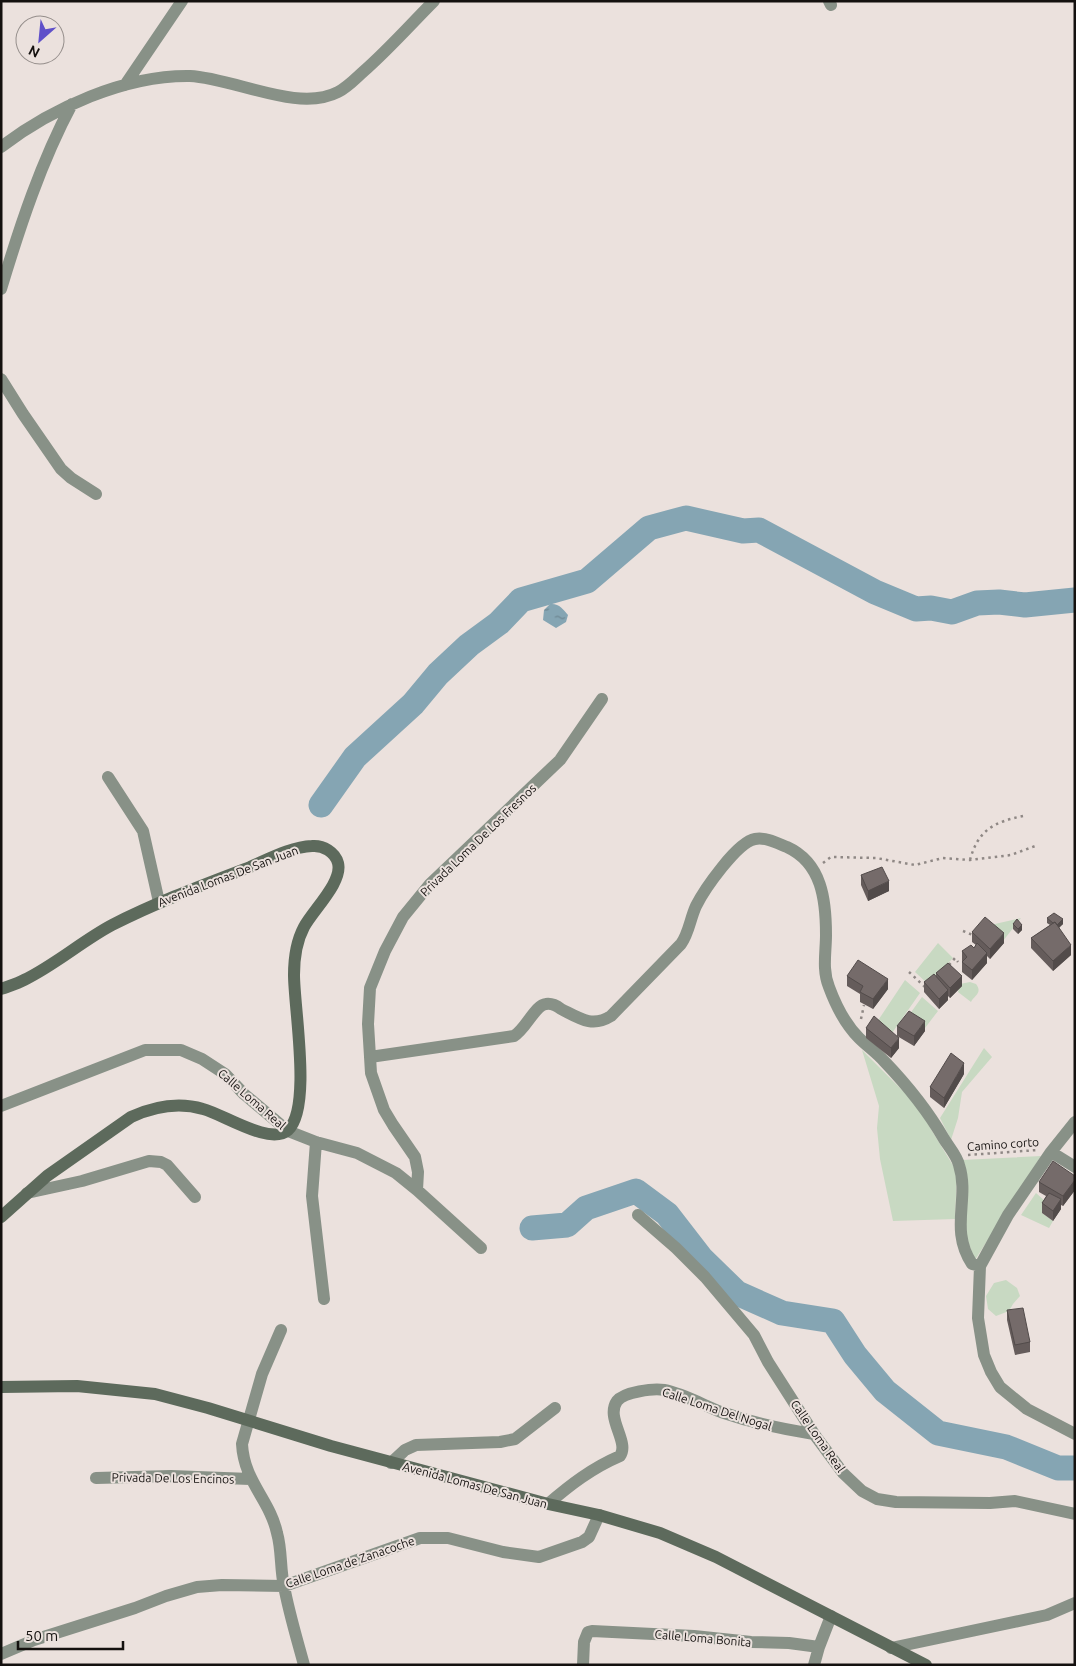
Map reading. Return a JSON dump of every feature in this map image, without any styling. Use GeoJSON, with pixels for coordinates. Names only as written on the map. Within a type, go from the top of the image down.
{"type":"FeatureCollection","features":[{"type":"Feature","properties":{"kind":"main road","name":"Avenida Lomas De San Juan"},"geometry":{"type":"LineString","coordinates":[[1,990],[25,980],[110,926],[159,902],[299,848],[314,845],[325,848],[333,854],[338,862],[339,871],[335,881],[304,928],[295,953],[294,997],[301,1072],[300,1093],[295,1121],[288,1131]]}},
{"type":"Feature","properties":{"kind":"main road"},"geometry":{"type":"LineString","coordinates":[[1,1217],[26,1193],[88,1146],[144,1110],[161,1107],[202,1108],[261,1132],[276,1135],[288,1131]]}},
{"type":"Feature","properties":{"kind":"main road","name":"Avenida Lomas De San Juan"},"geometry":{"type":"LineString","coordinates":[[1,1387],[77,1386],[155,1394],[391,1462],[548,1504],[600,1515],[660,1533],[708,1554],[926,1665]]}},
{"type":"Feature","properties":{"kind":"street"},"geometry":{"type":"LineString","coordinates":[[125,85],[182,1]]}},
{"type":"Feature","properties":{"kind":"street"},"geometry":{"type":"LineString","coordinates":[[1,146],[25,129],[72,104],[125,85],[156,78],[191,76],[289,98],[324,97],[338,92],[351,83],[380,57],[434,1]]}},
{"type":"Feature","properties":{"kind":"street"},"geometry":{"type":"LineString","coordinates":[[1,289],[18,234],[55,136],[72,104]]}},
{"type":"Feature","properties":{"kind":"street"},"geometry":{"type":"LineString","coordinates":[[1,379],[61,469],[71,478],[96,494]]}},
{"type":"Feature","properties":{"kind":"street","name":"Privada Loma De Los Fresnos"},"geometry":{"type":"LineString","coordinates":[[417,1190],[418,1172],[415,1157],[384,1110],[371,1073],[368,1024],[370,988],[385,951],[403,917],[430,884],[560,760],[602,699]]}},
{"type":"Feature","properties":{"kind":"street"},"geometry":{"type":"LineString","coordinates":[[108,777],[142,831],[159,902]]}},
{"type":"Feature","properties":{"kind":"street"},"geometry":{"type":"LineString","coordinates":[[370,1057],[514,1036],[521,1032],[537,1009],[544,1004],[551,1004],[574,1016],[595,1023],[603,1021],[611,1016],[686,938],[696,906],[712,881],[736,851],[753,839],[765,838],[803,857],[814,870],[823,896],[826,933],[825,972],[829,986],[843,1019],[859,1038],[883,1060],[931,1116],[959,1164],[962,1183],[960,1206],[961,1238],[972,1264],[980,1266]]}},
{"type":"Feature","properties":{"kind":"street","name":"Calle Loma Real"},"geometry":{"type":"LineString","coordinates":[[1,1106],[145,1050],[181,1050],[202,1059],[225,1074],[244,1094],[288,1131],[316,1142],[357,1153],[396,1173],[481,1248]]}},
{"type":"Feature","properties":{"kind":"street"},"geometry":{"type":"LineString","coordinates":[[1075,1122],[1052,1150],[1008,1215],[980,1266],[978,1318],[984,1355],[1000,1387],[1027,1409],[1075,1434]]}},
{"type":"Feature","properties":{"kind":"street"},"geometry":{"type":"LineString","coordinates":[[316,1142],[312,1196],[324,1299]]}},
{"type":"Feature","properties":{"kind":"street"},"geometry":{"type":"LineString","coordinates":[[1052,1150],[1075,1167]]}},
{"type":"Feature","properties":{"kind":"street"},"geometry":{"type":"LineString","coordinates":[[26,1193],[82,1180],[149,1161],[161,1162],[167,1165],[194,1197]]}},
{"type":"Feature","properties":{"kind":"street","name":"Calle Loma Real"},"geometry":{"type":"LineString","coordinates":[[638,1215],[676,1248],[705,1277],[754,1335],[768,1362],[814,1434],[843,1473],[862,1491],[878,1499],[896,1502],[990,1503],[1015,1501],[1075,1514]]}},
{"type":"Feature","properties":{"kind":"street"},"geometry":{"type":"LineString","coordinates":[[281,1330],[262,1374],[242,1444],[243,1456],[250,1480],[272,1518],[278,1533],[284,1586],[304,1665]]}},
{"type":"Feature","properties":{"kind":"street","name":"Calle Loma Del Nogal"},"geometry":{"type":"LineString","coordinates":[[548,1504],[574,1482],[602,1464],[620,1456],[623,1448],[614,1414],[616,1403],[620,1398],[646,1390],[663,1390],[720,1412],[771,1428],[814,1434]]}},
{"type":"Feature","properties":{"kind":"street"},"geometry":{"type":"LineString","coordinates":[[391,1462],[405,1450],[416,1446],[500,1442],[515,1439],[555,1408]]}},
{"type":"Feature","properties":{"kind":"street","name":"Privada De Los Encinos"},"geometry":{"type":"LineString","coordinates":[[96,1478],[171,1476],[250,1480]]}},
{"type":"Feature","properties":{"kind":"street","name":"Calle Loma de Zanacoche"},"geometry":{"type":"LineString","coordinates":[[1,1654],[34,1640],[197,1587],[222,1585],[284,1586],[420,1538],[448,1538],[503,1552],[539,1557],[582,1542],[589,1537],[600,1515]]}},
{"type":"Feature","properties":{"kind":"street"},"geometry":{"type":"LineString","coordinates":[[891,1648],[1047,1615],[1075,1603]]}},
{"type":"Feature","properties":{"kind":"street"},"geometry":{"type":"LineString","coordinates":[[814,1665],[831,1616]]}},
{"type":"Feature","properties":{"kind":"street","name":"Calle Loma Bonita"},"geometry":{"type":"LineString","coordinates":[[583,1665],[584,1638],[588,1632],[596,1631],[694,1636],[751,1642],[789,1642],[819,1647]]}},
{"type":"Feature","properties":{"kind":"path"},"geometry":{"type":"LineString","coordinates":[[970,860],[974,845],[992,825],[1023,816]]}},
{"type":"Feature","properties":{"kind":"path"},"geometry":{"type":"LineString","coordinates":[[814,870],[831,857],[876,858],[915,865],[943,858],[970,860],[1011,855],[1038,844]]}},
{"type":"Feature","properties":{"kind":"path"},"geometry":{"type":"LineString","coordinates":[[962,931],[977,936]]}},
{"type":"Feature","properties":{"kind":"path"},"geometry":{"type":"LineString","coordinates":[[945,969],[955,958],[958,962]]}},
{"type":"Feature","properties":{"kind":"path"},"geometry":{"type":"LineString","coordinates":[[909,972],[927,989]]}},
{"type":"Feature","properties":{"kind":"path","name":"Camino corto"},"geometry":{"type":"LineString","coordinates":[[954,1156],[1052,1150]]}},
{"type":"Feature","properties":{"kind":"green space"},"geometry":{"type":"Polygon","coordinates":[[[1021,918],[1003,941],[986,926],[1021,918]]]}},
{"type":"Feature","properties":{"kind":"green space"},"geometry":{"type":"Polygon","coordinates":[[[938,943],[953,958],[928,984],[915,972],[938,943]]]}},
{"type":"Feature","properties":{"kind":"green space"},"geometry":{"type":"Polygon","coordinates":[[[905,980],[920,993],[890,1036],[877,1022],[905,980]]]}},
{"type":"Feature","properties":{"kind":"green space"},"geometry":{"type":"Polygon","coordinates":[[[970,982],[976,984],[979,990],[971,1002],[958,992],[960,984],[970,982]]]}},
{"type":"Feature","properties":{"kind":"green space"},"geometry":{"type":"Polygon","coordinates":[[[922,997],[938,1011],[925,1028],[909,1015],[922,997]]]}},
{"type":"Feature","properties":{"kind":"green space"},"geometry":{"type":"Polygon","coordinates":[[[984,1048],[992,1057],[962,1092],[958,1118],[951,1140],[940,1118],[984,1048]]]}},
{"type":"Feature","properties":{"kind":"green space"},"geometry":{"type":"Polygon","coordinates":[[[862,1050],[915,1103],[957,1172],[955,1219],[893,1221],[880,1159],[877,1128],[879,1106],[862,1050]]]}},
{"type":"Feature","properties":{"kind":"green space"},"geometry":{"type":"Polygon","coordinates":[[[1041,1156],[975,1260],[967,1239],[962,1160],[1041,1156]]]}},
{"type":"Feature","properties":{"kind":"green space"},"geometry":{"type":"Polygon","coordinates":[[[1036,1193],[1046,1202],[1042,1213],[1053,1221],[1049,1228],[1021,1215],[1036,1193]]]}},
{"type":"Feature","properties":{"kind":"green space"},"geometry":{"type":"Polygon","coordinates":[[[1006,1280],[1017,1288],[1020,1296],[1009,1311],[996,1316],[988,1309],[986,1296],[994,1283],[1006,1280]]]}},
{"type":"Feature","properties":{"kind":"water"},"geometry":{"type":"Polygon","coordinates":[[[550,604],[558,605],[568,615],[566,622],[556,628],[543,620],[544,610],[550,604]]]}},
{"type":"Feature","properties":{"kind":"building"},"geometry":{"type":"Polygon","coordinates":[[[882,867],[889,881],[868,891],[861,875],[882,867]]]}},
{"type":"Feature","properties":{"kind":"building"},"geometry":{"type":"Polygon","coordinates":[[[1054,913],[1063,919],[1057,925],[1047,918],[1054,913]]]}},
{"type":"Feature","properties":{"kind":"building"},"geometry":{"type":"Polygon","coordinates":[[[985,917],[1004,933],[990,949],[972,932],[985,917]]]}},
{"type":"Feature","properties":{"kind":"building"},"geometry":{"type":"Polygon","coordinates":[[[1017,919],[1022,925],[1018,929],[1013,924],[1017,919]]]}},
{"type":"Feature","properties":{"kind":"building"},"geometry":{"type":"Polygon","coordinates":[[[1055,922],[1071,945],[1053,961],[1031,938],[1055,922]]]}},
{"type":"Feature","properties":{"kind":"building"},"geometry":{"type":"Polygon","coordinates":[[[977,943],[987,953],[972,970],[962,962],[967,957],[962,951],[971,945],[974,948],[977,943]]]}},
{"type":"Feature","properties":{"kind":"building"},"geometry":{"type":"Polygon","coordinates":[[[858,960],[888,979],[873,999],[860,992],[863,986],[847,976],[858,960]]]}},
{"type":"Feature","properties":{"kind":"building"},"geometry":{"type":"Polygon","coordinates":[[[948,963],[962,976],[950,988],[936,973],[948,963]]]}},
{"type":"Feature","properties":{"kind":"building"},"geometry":{"type":"Polygon","coordinates":[[[934,974],[948,990],[939,999],[924,982],[934,974]]]}},
{"type":"Feature","properties":{"kind":"building"},"geometry":{"type":"Polygon","coordinates":[[[909,1011],[925,1021],[914,1036],[897,1026],[909,1011]]]}},
{"type":"Feature","properties":{"kind":"building"},"geometry":{"type":"Polygon","coordinates":[[[874,1016],[899,1038],[891,1048],[866,1028],[874,1016]]]}},
{"type":"Feature","properties":{"kind":"building"},"geometry":{"type":"Polygon","coordinates":[[[951,1053],[964,1063],[944,1098],[930,1087],[951,1053]]]}},
{"type":"Feature","properties":{"kind":"building"},"geometry":{"type":"Polygon","coordinates":[[[1053,1161],[1075,1176],[1075,1180],[1063,1196],[1039,1182],[1053,1161]]]}},
{"type":"Feature","properties":{"kind":"building"},"geometry":{"type":"Polygon","coordinates":[[[1049,1193],[1061,1199],[1053,1211],[1042,1203],[1049,1193]]]}},
{"type":"Feature","properties":{"kind":"building"},"geometry":{"type":"Polygon","coordinates":[[[1023,1308],[1030,1342],[1015,1345],[1007,1310],[1023,1308]]]}},
{"type":"Feature","properties":{"kind":"waterway"},"geometry":{"type":"LineString","coordinates":[[321,805],[355,757],[413,704],[438,674],[469,645],[499,623],[521,600],[587,581],[649,528],[686,518],[743,531],[759,530],[875,592],[916,609],[931,608],[952,612],[977,603],[999,602],[1025,605],[1075,600]]}},
{"type":"Feature","properties":{"kind":"waterway"},"geometry":{"type":"LineString","coordinates":[[532,1228],[567,1225],[586,1208],[636,1191],[667,1214],[701,1258],[737,1293],[782,1313],[833,1321],[855,1355],[885,1391],[938,1433],[1006,1447],[1058,1468],[1075,1468]]}}]}
